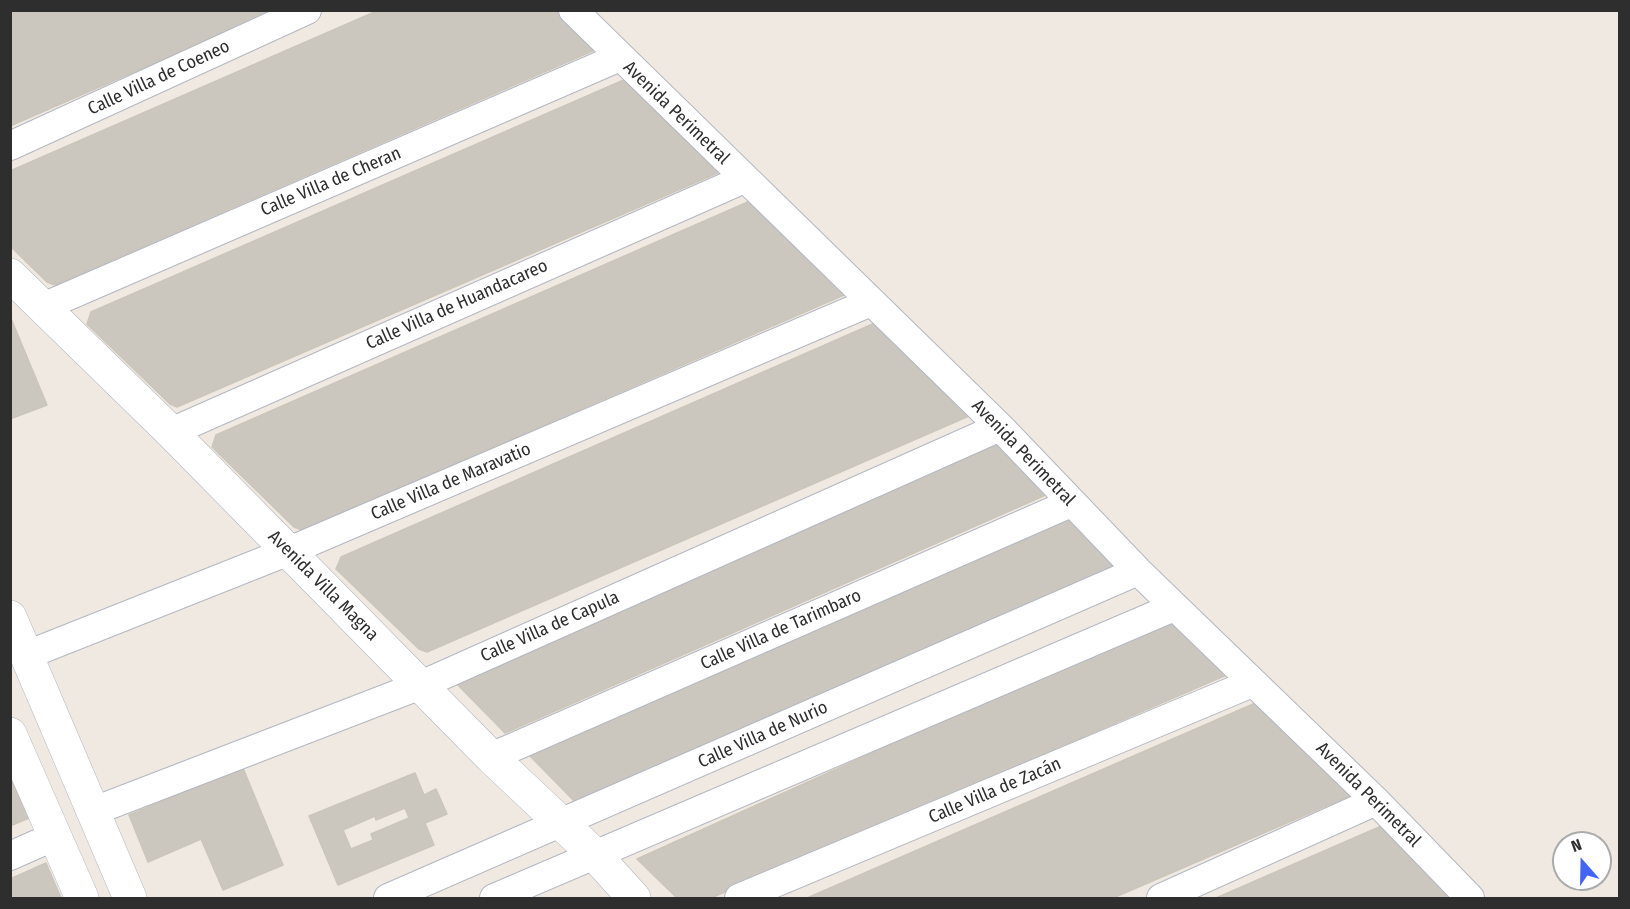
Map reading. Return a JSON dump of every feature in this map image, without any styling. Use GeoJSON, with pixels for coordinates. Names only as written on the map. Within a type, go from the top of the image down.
{"type":"FeatureCollection","features":[{"type":"Feature","properties":{"kind":"street","name":"Calle Villa de Coeneo"},"geometry":{"type":"LineString","coordinates":[[10,146],[307,10]]}},
{"type":"Feature","properties":{"kind":"street","name":"Avenida Perimetral"},"geometry":{"type":"LineString","coordinates":[[573,10],[1000,427],[1138,571],[1376,801],[1470,898]]}},
{"type":"Feature","properties":{"kind":"street","name":"Calle Villa de Cheran"},"geometry":{"type":"LineString","coordinates":[[43,307],[620,57]]}},
{"type":"Feature","properties":{"kind":"street","name":"Calle Villa de Huandacareo"},"geometry":{"type":"LineString","coordinates":[[171,432],[744,179]]}},
{"type":"Feature","properties":{"kind":"street","name":"Avenida Villa Magna"},"geometry":{"type":"LineString","coordinates":[[10,275],[171,432],[491,758],[595,855],[634,898]]}},
{"type":"Feature","properties":{"kind":"street","name":"Calle Villa de Maravatio"},"geometry":{"type":"LineString","coordinates":[[27,655],[289,551],[871,302]]}},
{"type":"Feature","properties":{"kind":"street","name":"Calle Villa de Capula"},"geometry":{"type":"LineString","coordinates":[[94,811],[421,685],[1000,427]]}},
{"type":"Feature","properties":{"kind":"street","name":"Calle Villa de Tarimbaro"},"geometry":{"type":"LineString","coordinates":[[491,758],[1071,503]]}},
{"type":"Feature","properties":{"kind":"street","name":"Calle Villa de Nurio"},"geometry":{"type":"LineString","coordinates":[[388,898],[1138,571]]}},
{"type":"Feature","properties":{"kind":"street"},"geometry":{"type":"LineString","coordinates":[[494,898],[1174,607]]}},
{"type":"Feature","properties":{"kind":"street"},"geometry":{"type":"LineString","coordinates":[[10,617],[130,898]]}},
{"type":"Feature","properties":{"kind":"street","name":"Calle Villa de Zacán"},"geometry":{"type":"LineString","coordinates":[[738,898],[1252,683]]}},
{"type":"Feature","properties":{"kind":"street"},"geometry":{"type":"LineString","coordinates":[[10,734],[82,898]]}},
{"type":"Feature","properties":{"kind":"street"},"geometry":{"type":"LineString","coordinates":[[1161,898],[1376,801]]}},
{"type":"Feature","properties":{"kind":"street"},"geometry":{"type":"LineString","coordinates":[[10,856],[55,836]]}},
{"type":"Feature","properties":{"kind":"building"},"geometry":{"type":"Polygon","coordinates":[[[10,10],[276,10],[10,126],[10,10]]]}},
{"type":"Feature","properties":{"kind":"building"},"geometry":{"type":"Polygon","coordinates":[[[379,10],[558,10],[597,49],[55,285],[47,282],[10,246],[10,171],[379,10]]]}},
{"type":"Feature","properties":{"kind":"building"},"geometry":{"type":"Polygon","coordinates":[[[626,79],[720,172],[177,407],[170,404],[87,324],[91,312],[626,79]]]}},
{"type":"Feature","properties":{"kind":"building"},"geometry":{"type":"Polygon","coordinates":[[[750,201],[844,295],[302,530],[294,527],[212,447],[216,435],[750,201]]]}},
{"type":"Feature","properties":{"kind":"building"},"geometry":{"type":"Polygon","coordinates":[[[10,316],[47,405],[10,419],[10,316]]]}},
{"type":"Feature","properties":{"kind":"building"},"geometry":{"type":"Polygon","coordinates":[[[875,323],[969,416],[427,652],[419,649],[336,569],[341,557],[875,323]]]}},
{"type":"Feature","properties":{"kind":"building"},"geometry":{"type":"Polygon","coordinates":[[[997,442],[1048,494],[505,733],[453,680],[997,442]]]}},
{"type":"Feature","properties":{"kind":"building"},"geometry":{"type":"Polygon","coordinates":[[[1072,515],[1123,568],[580,807],[528,754],[1072,515]]]}},
{"type":"Feature","properties":{"kind":"building"},"geometry":{"type":"Polygon","coordinates":[[[1174,617],[1231,673],[711,898],[677,898],[637,859],[1174,617]]]}},
{"type":"Feature","properties":{"kind":"building"},"geometry":{"type":"Polygon","coordinates":[[[1260,701],[1354,794],[1113,898],[807,898],[1260,701]]]}},
{"type":"Feature","properties":{"kind":"building"},"geometry":{"type":"Polygon","coordinates":[[[243,768],[283,865],[223,890],[201,839],[148,862],[129,815],[243,768]]]}},
{"type":"Feature","properties":{"kind":"building"},"geometry":{"type":"Polygon","coordinates":[[[415,773],[424,795],[436,789],[447,814],[425,823],[434,845],[338,885],[309,816],[415,773]],[[405,808],[376,820],[375,816],[343,830],[351,849],[373,840],[371,834],[409,818],[405,808]]]}},
{"type":"Feature","properties":{"kind":"building"},"geometry":{"type":"Polygon","coordinates":[[[10,777],[29,818],[10,826],[10,777]]]}},
{"type":"Feature","properties":{"kind":"building"},"geometry":{"type":"Polygon","coordinates":[[[1386,824],[1461,898],[1216,898],[1386,824]]]}},
{"type":"Feature","properties":{"kind":"building"},"geometry":{"type":"Polygon","coordinates":[[[46,863],[61,898],[10,898],[10,879],[46,863]]]}}]}
